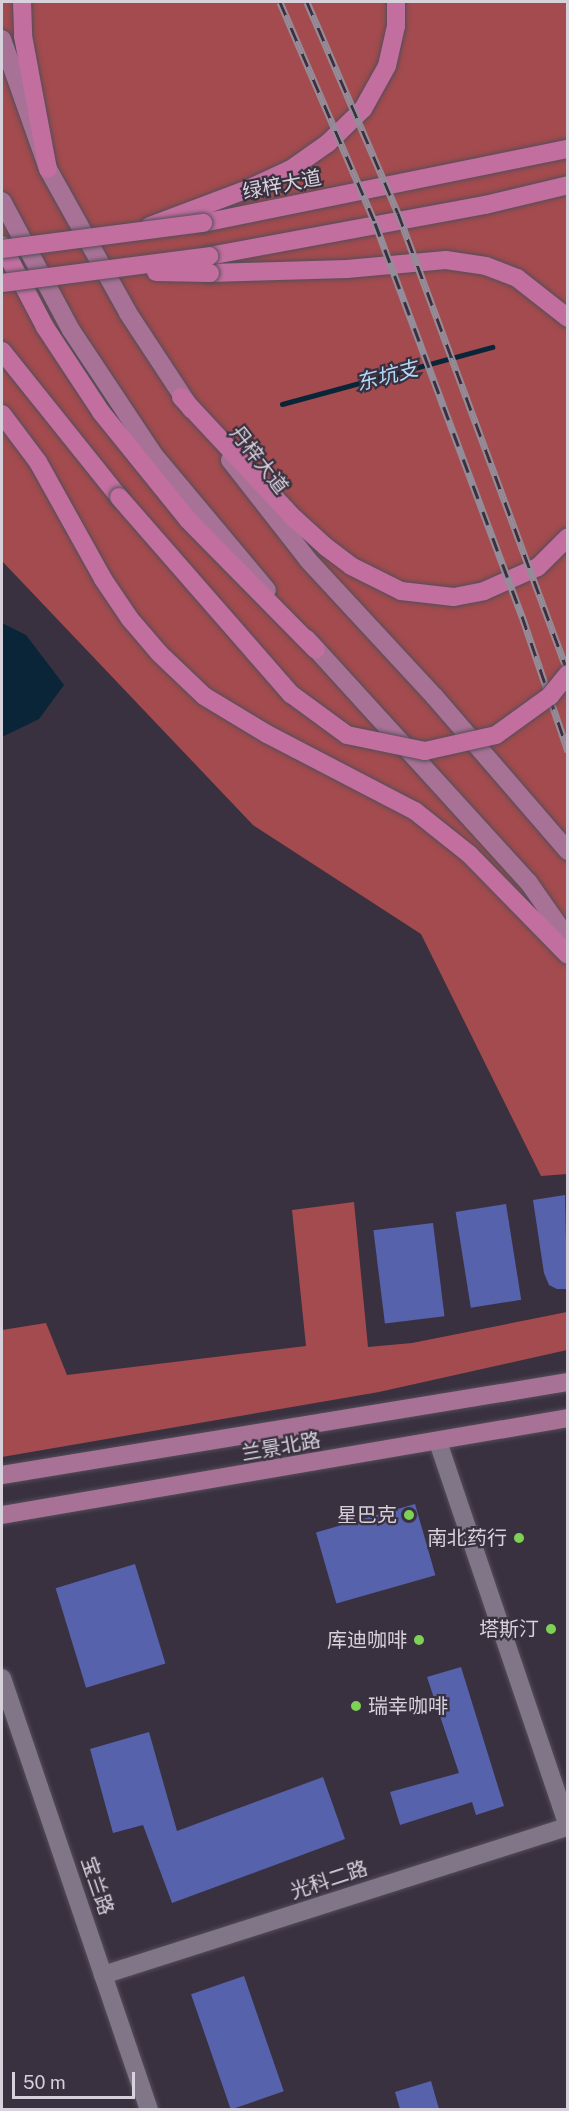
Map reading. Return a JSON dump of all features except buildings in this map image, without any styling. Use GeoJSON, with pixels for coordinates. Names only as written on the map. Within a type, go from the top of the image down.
{"type":"FeatureCollection","features":[{"type":"Feature","properties":{"kind":"highway"},"geometry":{"type":"LineString","coordinates":[[22,2],[23,36],[48,169]]}},
{"type":"Feature","properties":{"kind":"highway"},"geometry":{"type":"LineString","coordinates":[[202,215],[291,169],[328,143],[363,109],[387,66],[396,26],[396,2]]}},
{"type":"Feature","properties":{"kind":"highway","name":"绿梓大道"},"geometry":{"type":"LineString","coordinates":[[2,247],[130,233],[202,215],[567,149]]}},
{"type":"Feature","properties":{"kind":"highway"},"geometry":{"type":"LineString","coordinates":[[209,265],[567,185]]}},
{"type":"Feature","properties":{"kind":"highway"},"geometry":{"type":"LineString","coordinates":[[2,247],[45,327],[101,412],[188,520],[316,650]]}},
{"type":"Feature","properties":{"kind":"highway"},"geometry":{"type":"LineString","coordinates":[[2,283],[88,272],[209,265],[347,269],[446,260],[486,266],[517,278],[567,318]]}},
{"type":"Feature","properties":{"kind":"highway"},"geometry":{"type":"LineString","coordinates":[[2,351],[119,496],[291,694],[347,735],[425,751],[496,735],[550,696],[567,674]]}},
{"type":"Feature","properties":{"kind":"highway"},"geometry":{"type":"LineString","coordinates":[[182,397],[294,518],[326,547],[351,567],[400,591],[454,597],[484,591],[538,567],[567,537]]}},
{"type":"Feature","properties":{"kind":"highway"},"geometry":{"type":"LineString","coordinates":[[2,414],[38,462],[124,611],[166,660],[204,696],[258,728],[415,812],[469,854],[567,955]]}},
{"type":"Feature","properties":{"kind":"main road","name":"丹梓大道"},"geometry":{"type":"LineString","coordinates":[[2,39],[48,169],[128,313],[182,397],[308,560],[434,696],[567,851]]}},
{"type":"Feature","properties":{"kind":"main road"},"geometry":{"type":"LineString","coordinates":[[2,201],[71,330],[154,455],[316,650],[530,883],[567,939]]}},
{"type":"Feature","properties":{"kind":"main road","name":"兰景北路"},"geometry":{"type":"LineString","coordinates":[[2,1475],[567,1382]]}},
{"type":"Feature","properties":{"kind":"main road","name":"兰景北路"},"geometry":{"type":"LineString","coordinates":[[2,1515],[567,1419]]}},
{"type":"Feature","properties":{"kind":"street"},"geometry":{"type":"LineString","coordinates":[[438,1442],[567,1827]]}},
{"type":"Feature","properties":{"kind":"street","name":"宝兰路"},"geometry":{"type":"LineString","coordinates":[[2,1678],[149,2109]]}},
{"type":"Feature","properties":{"kind":"street","name":"光科二路"},"geometry":{"type":"LineString","coordinates":[[103,1975],[567,1827]]}},
{"type":"Feature","properties":{"kind":"shaded area"},"geometry":{"type":"Polygon","coordinates":[[[2,2],[567,2],[567,1174],[541,1176],[421,934],[253,825],[2,561],[2,2]]]}},
{"type":"Feature","properties":{"kind":"shaded area"},"geometry":{"type":"Polygon","coordinates":[[[354,1202],[368,1347],[412,1343],[567,1312],[567,1350],[379,1392],[2,1457],[2,1330],[46,1323],[67,1375],[306,1346],[292,1210],[354,1202]]]}},
{"type":"Feature","properties":{"kind":"water"},"geometry":{"type":"Polygon","coordinates":[[[2,623],[26,635],[64,685],[39,719],[2,737],[2,623]]]}},
{"type":"Feature","properties":{"kind":"waterway","name":"东坑支"},"geometry":{"type":"LineString","coordinates":[[282,404],[492,347]]}},
{"type":"Feature","properties":{"kind":"railway"},"geometry":{"type":"LineString","coordinates":[[280,2],[375,223],[522,616],[568,751]]}},
{"type":"Feature","properties":{"kind":"railway"},"geometry":{"type":"LineString","coordinates":[[307,2],[398,213],[568,672]]}},
{"type":"Feature","properties":{"kind":"place","name":"星巴克"},"geometry":{"type":"Point","coordinates":[409,1515]}},
{"type":"Feature","properties":{"kind":"place","name":"南北药行"},"geometry":{"type":"Point","coordinates":[519,1538]}},
{"type":"Feature","properties":{"kind":"place","name":"塔斯汀"},"geometry":{"type":"Point","coordinates":[551,1629]}},
{"type":"Feature","properties":{"kind":"place","name":"库迪咖啡"},"geometry":{"type":"Point","coordinates":[419,1640]}},
{"type":"Feature","properties":{"kind":"place","name":"瑞幸咖啡"},"geometry":{"type":"Point","coordinates":[356,1706]}}]}
